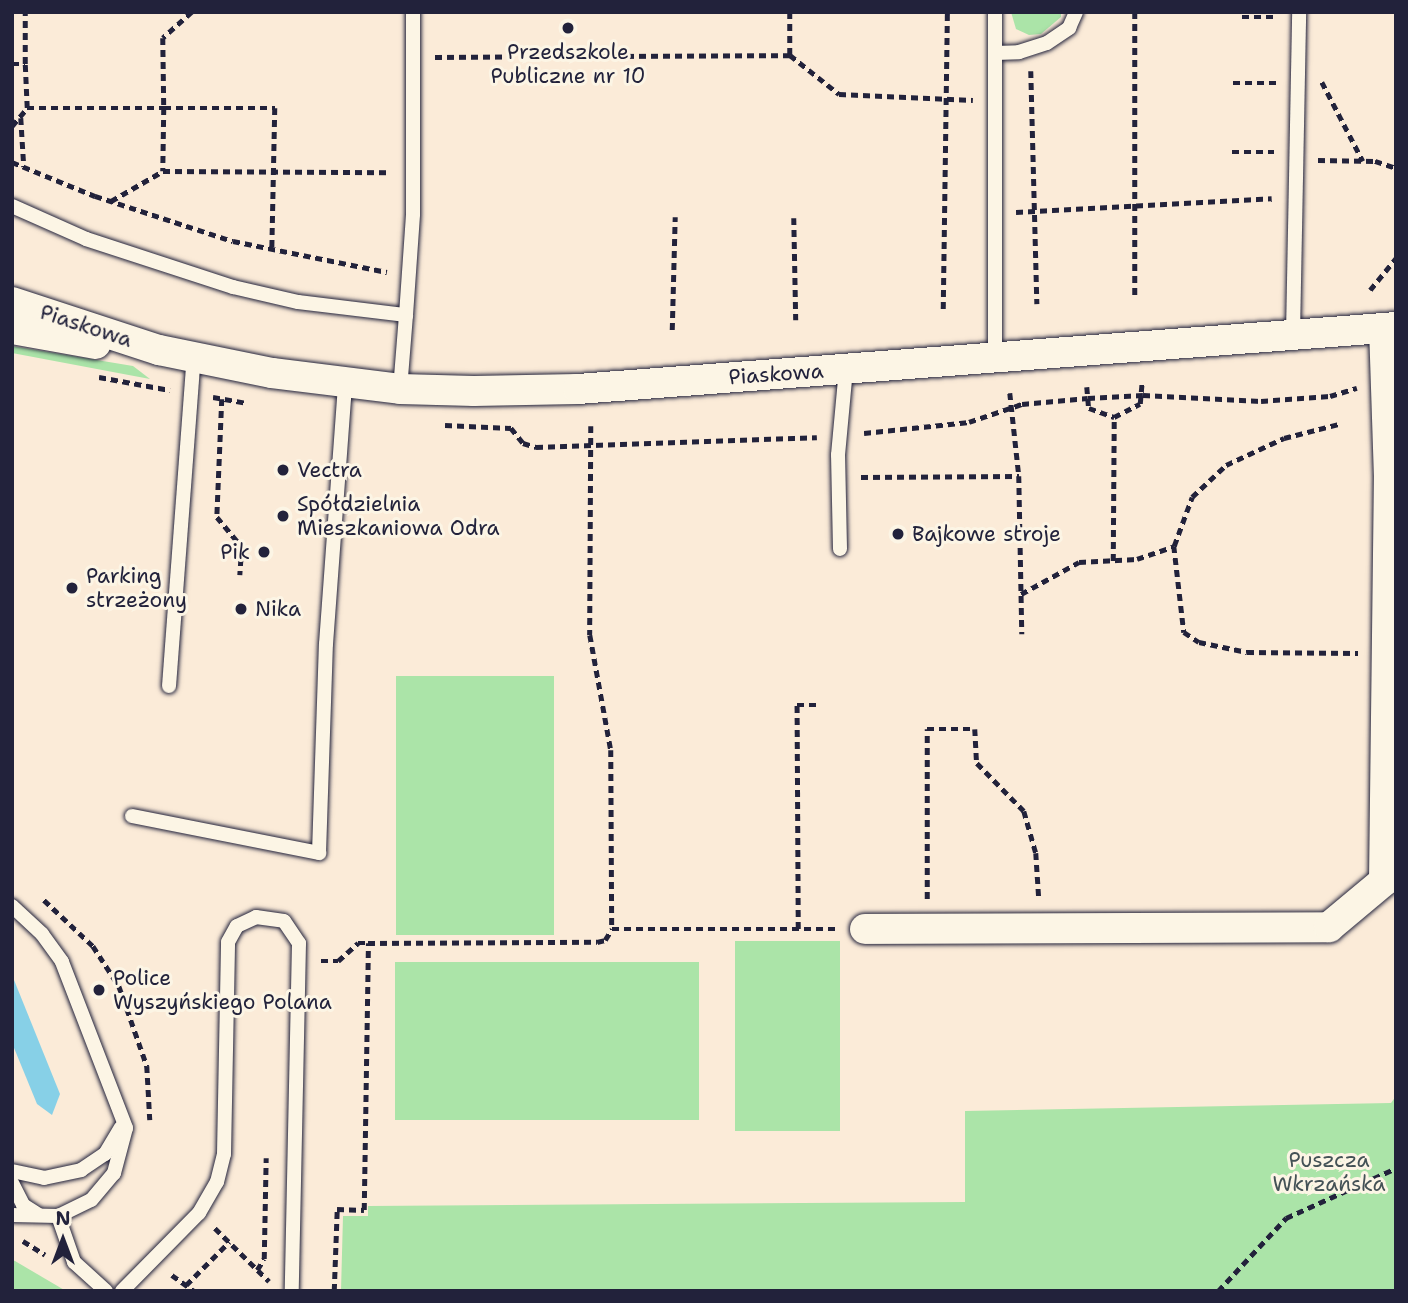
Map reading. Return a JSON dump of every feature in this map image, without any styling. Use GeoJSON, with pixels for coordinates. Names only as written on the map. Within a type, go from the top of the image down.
{"type":"FeatureCollection","features":[{"type":"Feature","properties":{"kind":"street","name":"Piaskowa"},"geometry":{"type":"LineString","coordinates":[[12,302],[159,350]]}},
{"type":"Feature","properties":{"kind":"street","name":"Piaskowa"},"geometry":{"type":"LineString","coordinates":[[12,330],[159,350],[345,383],[400,388],[578,389],[1390,328]]}},
{"type":"Feature","properties":{"kind":"street"},"geometry":{"type":"LineString","coordinates":[[865,929],[1329,926],[1384,881],[1388,653],[1387,383],[1390,328]]}},
{"type":"Feature","properties":{"kind":"lane"},"geometry":{"type":"LineString","coordinates":[[400,388],[413,172],[413,12]]}},
{"type":"Feature","properties":{"kind":"lane"},"geometry":{"type":"LineString","coordinates":[[995,12],[995,356]]}},
{"type":"Feature","properties":{"kind":"lane"},"geometry":{"type":"LineString","coordinates":[[995,53],[1030,48],[1069,27],[1076,12]]}},
{"type":"Feature","properties":{"kind":"lane"},"geometry":{"type":"LineString","coordinates":[[1293,334],[1299,14]]}},
{"type":"Feature","properties":{"kind":"lane"},"geometry":{"type":"LineString","coordinates":[[12,206],[86,239],[233,288],[298,302],[406,315]]}},
{"type":"Feature","properties":{"kind":"lane"},"geometry":{"type":"LineString","coordinates":[[169,686],[194,357]]}},
{"type":"Feature","properties":{"kind":"lane"},"geometry":{"type":"LineString","coordinates":[[841,549],[840,435],[846,368]]}},
{"type":"Feature","properties":{"kind":"lane"},"geometry":{"type":"LineString","coordinates":[[132,816],[319,853],[326,644],[345,383]]}},
{"type":"Feature","properties":{"kind":"lane"},"geometry":{"type":"LineString","coordinates":[[12,906],[42,934],[62,962],[122,1111],[125,1138],[114,1173],[92,1200],[56,1216],[12,1215]]}},
{"type":"Feature","properties":{"kind":"lane"},"geometry":{"type":"LineString","coordinates":[[122,1291],[198,1213],[216,1185],[223,1161],[230,937],[251,918],[281,919],[292,928],[299,943],[292,1291]]}},
{"type":"Feature","properties":{"kind":"lane"},"geometry":{"type":"LineString","coordinates":[[12,1171],[44,1178],[89,1166],[114,1144],[122,1111]]}},
{"type":"Feature","properties":{"kind":"lane"},"geometry":{"type":"LineString","coordinates":[[12,1183],[26,1209],[56,1216]]}},
{"type":"Feature","properties":{"kind":"lane"},"geometry":{"type":"LineString","coordinates":[[56,1216],[74,1262],[106,1291]]}},
{"type":"Feature","properties":{"kind":"path"},"geometry":{"type":"LineString","coordinates":[[12,126],[27,108],[25,12]]}},
{"type":"Feature","properties":{"kind":"path"},"geometry":{"type":"LineString","coordinates":[[163,171],[163,38],[192,12]]}},
{"type":"Feature","properties":{"kind":"path"},"geometry":{"type":"LineString","coordinates":[[790,12],[790,55]]}},
{"type":"Feature","properties":{"kind":"path"},"geometry":{"type":"LineString","coordinates":[[943,309],[947,12]]}},
{"type":"Feature","properties":{"kind":"path"},"geometry":{"type":"LineString","coordinates":[[1135,12],[1135,298]]}},
{"type":"Feature","properties":{"kind":"path"},"geometry":{"type":"LineString","coordinates":[[1242,17],[1299,14]]}},
{"type":"Feature","properties":{"kind":"path"},"geometry":{"type":"LineString","coordinates":[[1299,38],[1363,161]]}},
{"type":"Feature","properties":{"kind":"path"},"geometry":{"type":"LineString","coordinates":[[1030,48],[1037,304]]}},
{"type":"Feature","properties":{"kind":"path"},"geometry":{"type":"LineString","coordinates":[[414,58],[790,55],[839,94],[994,100]]}},
{"type":"Feature","properties":{"kind":"path"},"geometry":{"type":"LineString","coordinates":[[12,64],[25,64]]}},
{"type":"Feature","properties":{"kind":"path"},"geometry":{"type":"LineString","coordinates":[[1233,83],[1298,83]]}},
{"type":"Feature","properties":{"kind":"path"},"geometry":{"type":"LineString","coordinates":[[27,108],[275,108],[272,249]]}},
{"type":"Feature","properties":{"kind":"path"},"geometry":{"type":"LineString","coordinates":[[21,118],[24,167]]}},
{"type":"Feature","properties":{"kind":"path"},"geometry":{"type":"LineString","coordinates":[[1232,152],[1363,161],[1396,168]]}},
{"type":"Feature","properties":{"kind":"path"},"geometry":{"type":"LineString","coordinates":[[12,162],[111,201],[272,249],[408,277]]}},
{"type":"Feature","properties":{"kind":"path"},"geometry":{"type":"LineString","coordinates":[[111,201],[163,171],[413,172]]}},
{"type":"Feature","properties":{"kind":"path"},"geometry":{"type":"LineString","coordinates":[[994,216],[1035,207],[1295,197]]}},
{"type":"Feature","properties":{"kind":"path"},"geometry":{"type":"LineString","coordinates":[[672,330],[674,217]]}},
{"type":"Feature","properties":{"kind":"path"},"geometry":{"type":"LineString","coordinates":[[794,218],[796,320]]}},
{"type":"Feature","properties":{"kind":"path"},"geometry":{"type":"LineString","coordinates":[[1370,290],[1396,258]]}},
{"type":"Feature","properties":{"kind":"path"},"geometry":{"type":"LineString","coordinates":[[1087,387],[1089,408],[1114,417],[1140,404],[1143,395],[1142,383]]}},
{"type":"Feature","properties":{"kind":"path"},"geometry":{"type":"LineString","coordinates":[[511,428],[523,443],[536,447],[592,447],[840,435],[969,422],[1011,409],[1088,398],[1143,395],[1261,401],[1329,396],[1387,383]]}},
{"type":"Feature","properties":{"kind":"path"},"geometry":{"type":"LineString","coordinates":[[1010,393],[1019,477],[1022,634]]}},
{"type":"Feature","properties":{"kind":"path"},"geometry":{"type":"LineString","coordinates":[[222,399],[217,517],[242,547],[240,575]]}},
{"type":"Feature","properties":{"kind":"path"},"geometry":{"type":"LineString","coordinates":[[1113,561],[1114,417]]}},
{"type":"Feature","properties":{"kind":"path"},"geometry":{"type":"LineString","coordinates":[[1339,424],[1284,438],[1226,465],[1192,497],[1174,546],[1184,632],[1199,642],[1247,652],[1388,653]]}},
{"type":"Feature","properties":{"kind":"path"},"geometry":{"type":"LineString","coordinates":[[591,426],[590,635],[611,750],[612,929]]}},
{"type":"Feature","properties":{"kind":"path"},"geometry":{"type":"LineString","coordinates":[[839,478],[1019,477]]}},
{"type":"Feature","properties":{"kind":"path"},"geometry":{"type":"LineString","coordinates":[[1021,594],[1079,562],[1137,559],[1174,546]]}},
{"type":"Feature","properties":{"kind":"path"},"geometry":{"type":"LineString","coordinates":[[797,929],[797,705],[820,705]]}},
{"type":"Feature","properties":{"kind":"path"},"geometry":{"type":"LineString","coordinates":[[927,928],[927,729],[975,729],[977,763],[1024,811],[1036,853],[1041,928]]}},
{"type":"Feature","properties":{"kind":"path"},"geometry":{"type":"LineString","coordinates":[[338,961],[358,943],[597,942],[612,929],[865,929]]}},
{"type":"Feature","properties":{"kind":"path"},"geometry":{"type":"LineString","coordinates":[[334,1291],[337,1209],[364,1210],[368,943]]}},
{"type":"Feature","properties":{"kind":"path"},"geometry":{"type":"LineString","coordinates":[[257,1270],[264,1259],[266,1158]]}},
{"type":"Feature","properties":{"kind":"path"},"geometry":{"type":"LineString","coordinates":[[1218,1291],[1286,1218],[1396,1168]]}},
{"type":"Feature","properties":{"kind":"path"},"geometry":{"type":"LineString","coordinates":[[198,1213],[273,1287]]}},
{"type":"Feature","properties":{"kind":"path"},"geometry":{"type":"LineString","coordinates":[[187,1285],[229,1242]]}},
{"type":"Feature","properties":{"kind":"path"},"geometry":{"type":"LineString","coordinates":[[163,1273],[194,1291]]}},
{"type":"Feature","properties":{"kind":"green space"},"geometry":{"type":"Polygon","coordinates":[[[1011,12],[1061,12],[1061,17],[1041,34],[1029,35],[1016,29],[1011,12]]]}},
{"type":"Feature","properties":{"kind":"green space"},"geometry":{"type":"Polygon","coordinates":[[[12,346],[133,366],[150,379],[12,353],[12,346]]]}},
{"type":"Feature","properties":{"kind":"green space"},"geometry":{"type":"Polygon","coordinates":[[[396,676],[554,676],[554,935],[396,935],[396,676]]]}},
{"type":"Feature","properties":{"kind":"green space"},"geometry":{"type":"Polygon","coordinates":[[[735,941],[840,941],[840,1131],[735,1131],[735,941]]]}},
{"type":"Feature","properties":{"kind":"green space"},"geometry":{"type":"Polygon","coordinates":[[[395,962],[699,962],[699,1120],[395,1120],[395,962]]]}},
{"type":"Feature","properties":{"kind":"green space","name":"Puszcza Wkrzańska"},"geometry":{"type":"Polygon","coordinates":[[[1396,1096],[1396,1291],[341,1291],[343,1216],[368,1216],[368,1206],[965,1202],[965,1111],[1391,1103],[1396,1096]]]}},
{"type":"Feature","properties":{"kind":"green space"},"geometry":{"type":"Polygon","coordinates":[[[12,1260],[15,1261],[66,1291],[12,1291],[12,1260]]]}},
{"type":"Feature","properties":{"kind":"water"},"geometry":{"type":"Polygon","coordinates":[[[12,975],[60,1094],[52,1115],[37,1104],[12,1043],[12,975]]]}},
{"type":"Feature","properties":{"kind":"place","name":"Przedszkole Publiczne nr 10"},"geometry":{"type":"Point","coordinates":[568,28]}},
{"type":"Feature","properties":{"kind":"place","name":"Vectra"},"geometry":{"type":"Point","coordinates":[283,470]}},
{"type":"Feature","properties":{"kind":"place","name":"Spółdzielnia Mieszkaniowa Odra"},"geometry":{"type":"Point","coordinates":[283,516]}},
{"type":"Feature","properties":{"kind":"place","name":"Bajkowe stroje"},"geometry":{"type":"Point","coordinates":[898,534]}},
{"type":"Feature","properties":{"kind":"place","name":"Pik"},"geometry":{"type":"Point","coordinates":[264,552]}},
{"type":"Feature","properties":{"kind":"place","name":"Parking strzeżony"},"geometry":{"type":"Point","coordinates":[72,588]}},
{"type":"Feature","properties":{"kind":"place","name":"Nika"},"geometry":{"type":"Point","coordinates":[241,609]}},
{"type":"Feature","properties":{"kind":"place","name":"Police Wyszyńskiego Polana"},"geometry":{"type":"Point","coordinates":[99,990]}}]}
